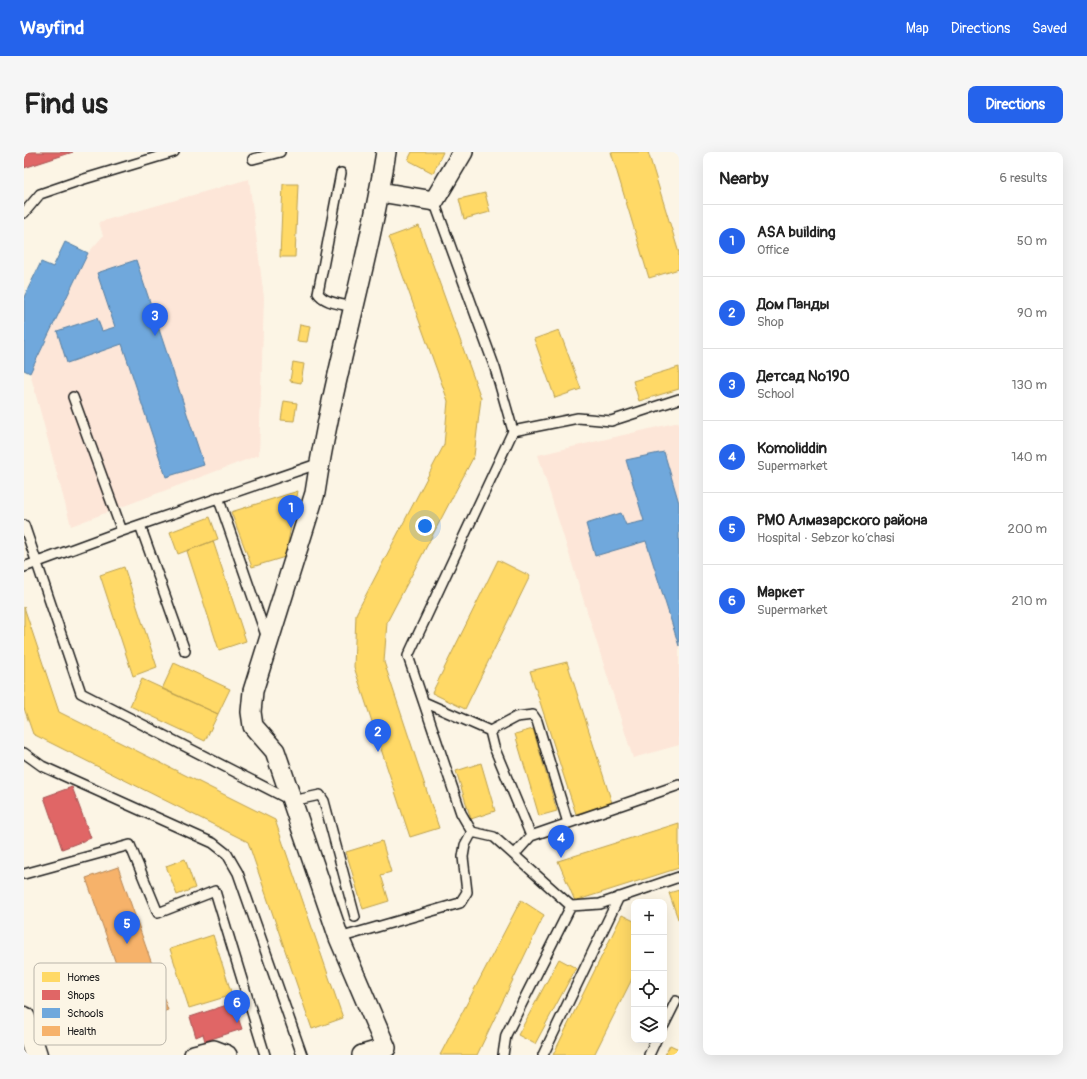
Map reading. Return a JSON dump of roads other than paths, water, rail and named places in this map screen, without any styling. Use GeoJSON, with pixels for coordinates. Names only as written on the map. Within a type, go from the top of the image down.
{"type":"FeatureCollection","features":[{"type":"Feature","properties":{"kind":"street"},"geometry":{"type":"LineString","coordinates":[[362,1055],[388,1051],[338,938],[275,751],[253,726],[251,712],[253,691],[315,493],[320,462],[353,307],[380,192],[386,152]]}},
{"type":"Feature","properties":{"kind":"street"},"geometry":{"type":"LineString","coordinates":[[380,192],[434,201],[464,152]]}},
{"type":"Feature","properties":{"kind":"street"},"geometry":{"type":"LineString","coordinates":[[24,1018],[36,1055]]}},
{"type":"Feature","properties":{"kind":"street"},"geometry":{"type":"LineString","coordinates":[[194,1055],[219,1053]]}},
{"type":"Feature","properties":{"kind":"lane"},"geometry":{"type":"LineString","coordinates":[[24,213],[40,194],[174,152]]}},
{"type":"Feature","properties":{"kind":"lane"},"geometry":{"type":"LineString","coordinates":[[253,159],[280,152]]}},
{"type":"Feature","properties":{"kind":"lane"},"geometry":{"type":"LineString","coordinates":[[341,173],[318,293],[326,300],[353,307]]}},
{"type":"Feature","properties":{"kind":"lane"},"geometry":{"type":"LineString","coordinates":[[434,201],[495,368],[513,431],[408,656],[461,813],[472,832],[494,837],[570,906],[600,904],[679,877]]}},
{"type":"Feature","properties":{"kind":"lane"},"geometry":{"type":"LineString","coordinates":[[73,397],[115,516],[122,531]]}},
{"type":"Feature","properties":{"kind":"lane"},"geometry":{"type":"LineString","coordinates":[[513,431],[578,418],[611,421],[679,399]]}},
{"type":"Feature","properties":{"kind":"lane"},"geometry":{"type":"LineString","coordinates":[[24,567],[320,462]]}},
{"type":"Feature","properties":{"kind":"lane"},"geometry":{"type":"LineString","coordinates":[[218,498],[268,642]]}},
{"type":"Feature","properties":{"kind":"lane"},"geometry":{"type":"LineString","coordinates":[[24,525],[81,693],[292,801],[320,795],[324,801],[354,917]]}},
{"type":"Feature","properties":{"kind":"lane"},"geometry":{"type":"LineString","coordinates":[[140,525],[185,651]]}},
{"type":"Feature","properties":{"kind":"lane"},"geometry":{"type":"LineString","coordinates":[[424,702],[490,731]]}},
{"type":"Feature","properties":{"kind":"lane"},"geometry":{"type":"LineString","coordinates":[[490,731],[516,717],[533,715],[537,721],[568,823]]}},
{"type":"Feature","properties":{"kind":"lane"},"geometry":{"type":"LineString","coordinates":[[490,731],[494,747],[531,836]]}},
{"type":"Feature","properties":{"kind":"lane"},"geometry":{"type":"LineString","coordinates":[[24,753],[42,766],[213,843],[227,854],[238,873],[302,1055]]}},
{"type":"Feature","properties":{"kind":"lane"},"geometry":{"type":"LineString","coordinates":[[514,855],[531,836],[679,785]]}},
{"type":"Feature","properties":{"kind":"lane"},"geometry":{"type":"LineString","coordinates":[[338,938],[460,903],[466,892],[462,857],[472,832]]}},
{"type":"Feature","properties":{"kind":"lane"},"geometry":{"type":"LineString","coordinates":[[24,874],[130,845],[158,913],[215,892],[265,1055]]}},
{"type":"Feature","properties":{"kind":"lane"},"geometry":{"type":"LineString","coordinates":[[543,1055],[620,897]]}},
{"type":"Feature","properties":{"kind":"lane"},"geometry":{"type":"LineString","coordinates":[[502,1055],[506,1035],[570,906]]}},
{"type":"Feature","properties":{"kind":"lane"},"geometry":{"type":"LineString","coordinates":[[667,1019],[676,1001]]}},
{"type":"Feature","properties":{"kind":"lane"},"geometry":{"type":"LineString","coordinates":[[649,1055],[655,1043]]}},
{"type":"Feature","properties":{"kind":"place","name":"Детсад №190"},"geometry":{"type":"Point","coordinates":[155,336]}},
{"type":"Feature","properties":{"kind":"place","name":"ASA building"},"geometry":{"type":"Point","coordinates":[291,528]}},
{"type":"Feature","properties":{"kind":"place","name":"Дом Панды"},"geometry":{"type":"Point","coordinates":[378,752]}},
{"type":"Feature","properties":{"kind":"place","name":"Komoliddin"},"geometry":{"type":"Point","coordinates":[561,858]}},
{"type":"Feature","properties":{"kind":"place","name":"РМО Алмазарского района"},"geometry":{"type":"Point","coordinates":[127,944]}},
{"type":"Feature","properties":{"kind":"place","name":"Маркет"},"geometry":{"type":"Point","coordinates":[237,1023]}}]}
